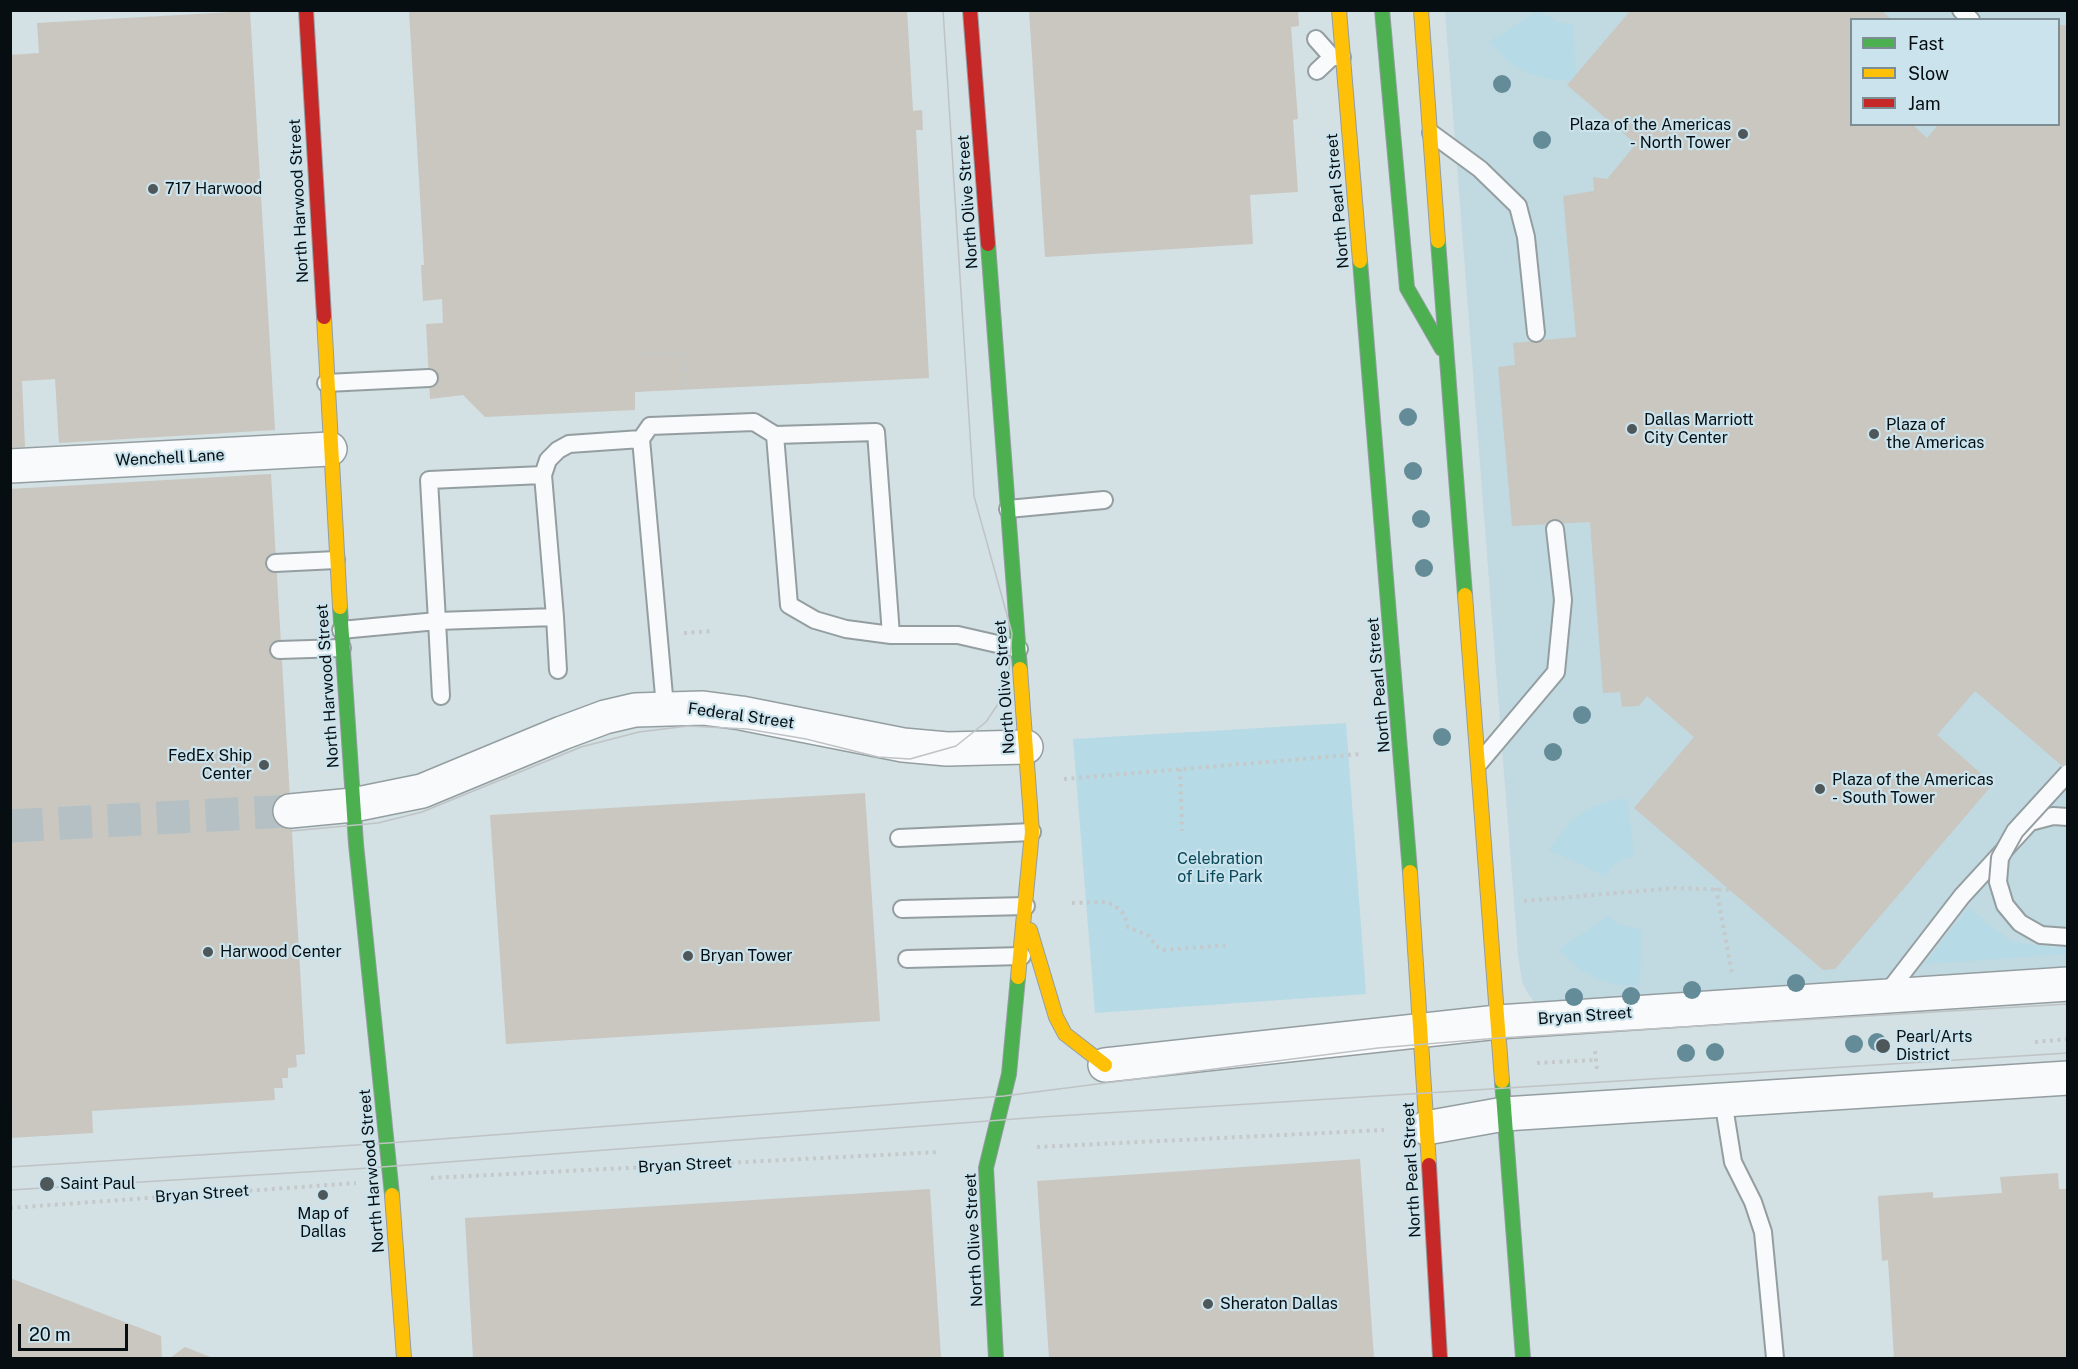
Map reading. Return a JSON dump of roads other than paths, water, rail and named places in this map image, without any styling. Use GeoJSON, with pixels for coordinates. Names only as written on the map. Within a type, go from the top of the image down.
{"type":"FeatureCollection","features":[{"type":"Feature","properties":{"kind":"main road","name":"North Harwood Street"},"geometry":{"type":"LineString","coordinates":[[306,10],[336,560],[353,804],[387,1127],[404,1359]]}},
{"type":"Feature","properties":{"kind":"main road","name":"North Olive Street"},"geometry":{"type":"LineString","coordinates":[[970,10],[1032,832],[1009,1074],[986,1168],[996,1359]]}},
{"type":"Feature","properties":{"kind":"main road","name":"North Pearl Street"},"geometry":{"type":"LineString","coordinates":[[1339,10],[1337,57],[1398,707],[1422,1029],[1440,1359]]}},
{"type":"Feature","properties":{"kind":"main road"},"geometry":{"type":"LineString","coordinates":[[1382,10],[1407,288],[1447,359]]}},
{"type":"Feature","properties":{"kind":"main road"},"geometry":{"type":"LineString","coordinates":[[1421,10],[1523,1359]]}},
{"type":"Feature","properties":{"kind":"main road"},"geometry":{"type":"LineString","coordinates":[[1026,912],[1061,1025],[1076,1045],[1105,1065]]}},
{"type":"Feature","properties":{"kind":"street","name":"Wenchell Lane"},"geometry":{"type":"LineString","coordinates":[[10,466],[330,449]]}},
{"type":"Feature","properties":{"kind":"street","name":"Federal Street"},"geometry":{"type":"LineString","coordinates":[[290,811],[353,804],[431,788],[605,717],[635,710],[665,707],[741,713],[903,745],[977,750],[1026,747]]}},
{"type":"Feature","properties":{"kind":"street","name":"Bryan Street"},"geometry":{"type":"LineString","coordinates":[[1105,1065],[1498,1022],[2067,984]]}},
{"type":"Feature","properties":{"kind":"street"},"geometry":{"type":"LineString","coordinates":[[1426,1128],[1504,1114],[2067,1078]]}},
{"type":"Feature","properties":{"kind":"lane"},"geometry":{"type":"LineString","coordinates":[[1316,39],[1337,57],[1317,71]]}},
{"type":"Feature","properties":{"kind":"lane"},"geometry":{"type":"LineString","coordinates":[[1430,133],[1480,169],[1518,206],[1526,237],[1536,333]]}},
{"type":"Feature","properties":{"kind":"lane"},"geometry":{"type":"LineString","coordinates":[[326,383],[429,378]]}},
{"type":"Feature","properties":{"kind":"lane"},"geometry":{"type":"LineString","coordinates":[[665,707],[641,439],[650,426],[754,422],[775,435],[876,432],[891,635]]}},
{"type":"Feature","properties":{"kind":"lane"},"geometry":{"type":"LineString","coordinates":[[775,435],[789,605],[815,621],[846,629],[891,635],[958,635],[1018,649]]}},
{"type":"Feature","properties":{"kind":"lane"},"geometry":{"type":"LineString","coordinates":[[558,670],[543,475],[548,460],[558,450],[569,444],[641,439]]}},
{"type":"Feature","properties":{"kind":"lane"},"geometry":{"type":"LineString","coordinates":[[441,696],[429,480],[543,475]]}},
{"type":"Feature","properties":{"kind":"lane"},"geometry":{"type":"LineString","coordinates":[[1008,509],[1104,500]]}},
{"type":"Feature","properties":{"kind":"lane"},"geometry":{"type":"LineString","coordinates":[[1478,765],[1556,672],[1563,600],[1556,529]]}},
{"type":"Feature","properties":{"kind":"lane"},"geometry":{"type":"LineString","coordinates":[[275,563],[336,560]]}},
{"type":"Feature","properties":{"kind":"lane"},"geometry":{"type":"LineString","coordinates":[[341,630],[437,621],[555,617]]}},
{"type":"Feature","properties":{"kind":"lane"},"geometry":{"type":"LineString","coordinates":[[279,650],[342,648]]}},
{"type":"Feature","properties":{"kind":"lane"},"geometry":{"type":"LineString","coordinates":[[2067,773],[2015,831],[2001,858],[1998,882],[2005,905],[2020,923],[2041,935],[2067,937]]}},
{"type":"Feature","properties":{"kind":"lane"},"geometry":{"type":"LineString","coordinates":[[1884,997],[1962,896],[2030,822],[2053,816],[2067,817]]}},
{"type":"Feature","properties":{"kind":"lane"},"geometry":{"type":"LineString","coordinates":[[899,838],[1032,832]]}},
{"type":"Feature","properties":{"kind":"lane"},"geometry":{"type":"LineString","coordinates":[[902,909],[1026,912]]}},
{"type":"Feature","properties":{"kind":"lane"},"geometry":{"type":"LineString","coordinates":[[907,959],[1022,956]]}},
{"type":"Feature","properties":{"kind":"lane"},"geometry":{"type":"LineString","coordinates":[[1723,1100],[1733,1162],[1753,1202],[1763,1233],[1775,1359]]}},
{"type":"Feature","properties":{"kind":"tunnel"},"geometry":{"type":"LineString","coordinates":[[10,826],[290,811]]}},
{"type":"Feature","properties":{"kind":"tram line"},"geometry":{"type":"LineString","coordinates":[[291,831],[378,823],[422,812],[581,747],[639,732],[688,726],[747,729],[806,739],[878,757],[910,759],[956,746],[986,722],[1002,698],[1008,684],[1012,633],[974,496],[943,10]]}},
{"type":"Feature","properties":{"kind":"tram line"},"geometry":{"type":"LineString","coordinates":[[10,1167],[388,1143],[1004,1096],[1378,1048],[1499,1038],[2068,1004]]}},
{"type":"Feature","properties":{"kind":"tram line"},"geometry":{"type":"LineString","coordinates":[[10,1190],[355,1169],[1041,1117],[2068,1053]]}},
{"type":"Feature","properties":{"kind":"place","name":"Plaza of the Americas - North Tower"},"geometry":{"type":"Point","coordinates":[1743,134]}},
{"type":"Feature","properties":{"kind":"place","name":"717 Harwood"},"geometry":{"type":"Point","coordinates":[153,189]}},
{"type":"Feature","properties":{"kind":"place","name":"Dallas Marriott City Center"},"geometry":{"type":"Point","coordinates":[1632,429]}},
{"type":"Feature","properties":{"kind":"place","name":"Plaza of the Americas"},"geometry":{"type":"Point","coordinates":[1874,434]}},
{"type":"Feature","properties":{"kind":"place","name":"FedEx Ship Center"},"geometry":{"type":"Point","coordinates":[264,765]}},
{"type":"Feature","properties":{"kind":"place","name":"Plaza of the Americas - South Tower"},"geometry":{"type":"Point","coordinates":[1820,789]}},
{"type":"Feature","properties":{"kind":"place","name":"Harwood Center"},"geometry":{"type":"Point","coordinates":[208,952]}},
{"type":"Feature","properties":{"kind":"place","name":"Bryan Tower"},"geometry":{"type":"Point","coordinates":[688,956]}},
{"type":"Feature","properties":{"kind":"place","name":"Pearl/Arts District"},"geometry":{"type":"Point","coordinates":[1883,1046]}},
{"type":"Feature","properties":{"kind":"place","name":"Saint Paul"},"geometry":{"type":"Point","coordinates":[47,1184]}},
{"type":"Feature","properties":{"kind":"place","name":"Map of Dallas"},"geometry":{"type":"Point","coordinates":[323,1195]}},
{"type":"Feature","properties":{"kind":"place","name":"Sheraton Dallas"},"geometry":{"type":"Point","coordinates":[1208,1304]}},
{"type":"Feature","properties":{"kind":"park label","name":"Celebration of Life Park"},"geometry":{"type":"Point","coordinates":[1220,868]}}]}
